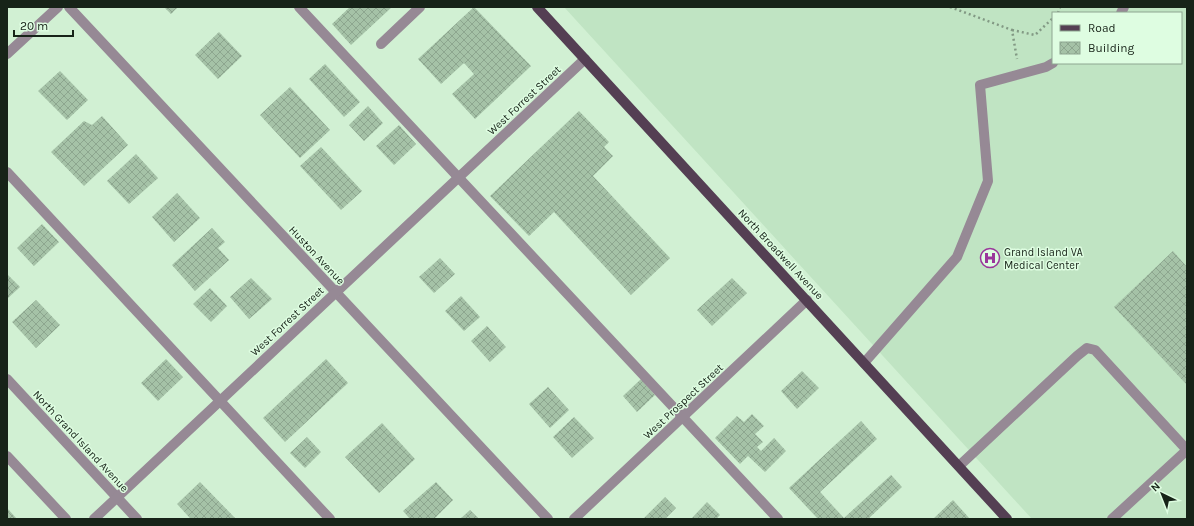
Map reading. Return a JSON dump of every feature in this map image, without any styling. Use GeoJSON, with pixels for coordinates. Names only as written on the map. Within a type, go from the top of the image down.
{"type":"FeatureCollection","features":[{"type":"Feature","properties":{"kind":"main road","name":"North Broadwell Avenue"},"geometry":{"type":"LineString","coordinates":[[537,7],[1008,519]]}},
{"type":"Feature","properties":{"kind":"street"},"geometry":{"type":"LineString","coordinates":[[7,54],[58,7]]}},
{"type":"Feature","properties":{"kind":"street","name":"Huston Avenue"},"geometry":{"type":"LineString","coordinates":[[69,7],[548,519]]}},
{"type":"Feature","properties":{"kind":"street"},"geometry":{"type":"LineString","coordinates":[[298,7],[778,519]]}},
{"type":"Feature","properties":{"kind":"street"},"geometry":{"type":"LineString","coordinates":[[381,44],[420,7]]}},
{"type":"Feature","properties":{"kind":"street","name":"West Forrest Street"},"geometry":{"type":"LineString","coordinates":[[94,519],[585,59]]}},
{"type":"Feature","properties":{"kind":"street"},"geometry":{"type":"LineString","coordinates":[[864,363],[957,257],[988,182],[980,85],[1046,67],[1052,63]]}},
{"type":"Feature","properties":{"kind":"street"},"geometry":{"type":"LineString","coordinates":[[7,172],[330,519]]}},
{"type":"Feature","properties":{"kind":"street","name":"West Prospect Street"},"geometry":{"type":"LineString","coordinates":[[574,519],[807,300]]}},
{"type":"Feature","properties":{"kind":"street"},"geometry":{"type":"LineString","coordinates":[[959,466],[1077,356],[1087,348],[1095,350],[1187,450],[1112,519]]}},
{"type":"Feature","properties":{"kind":"street","name":"North Grand Island Avenue"},"geometry":{"type":"LineString","coordinates":[[7,379],[137,519]]}},
{"type":"Feature","properties":{"kind":"street"},"geometry":{"type":"LineString","coordinates":[[7,456],[66,519]]}},
{"type":"Feature","properties":{"kind":"path"},"geometry":{"type":"LineString","coordinates":[[950,7],[1012,30],[1035,34],[1052,19]]}},
{"type":"Feature","properties":{"kind":"path"},"geometry":{"type":"LineString","coordinates":[[1012,30],[1020,74]]}},
{"type":"Feature","properties":{"kind":"shaded area","name":"Grand Island VA Medical Center"},"geometry":{"type":"Polygon","coordinates":[[[564,7],[1187,7],[1187,519],[1032,519],[564,7]]]}},
{"type":"Feature","properties":{"kind":"building"},"geometry":{"type":"Polygon","coordinates":[[[164,7],[178,7],[171,14],[164,7]]]}},
{"type":"Feature","properties":{"kind":"building"},"geometry":{"type":"Polygon","coordinates":[[[350,7],[392,7],[351,45],[332,24],[350,7]]]}},
{"type":"Feature","properties":{"kind":"building"},"geometry":{"type":"Polygon","coordinates":[[[474,7],[531,66],[475,119],[452,94],[474,74],[464,63],[441,84],[418,59],[474,7]]]}},
{"type":"Feature","properties":{"kind":"building"},"geometry":{"type":"Polygon","coordinates":[[[219,32],[242,56],[218,79],[195,55],[219,32]]]}},
{"type":"Feature","properties":{"kind":"building"},"geometry":{"type":"Polygon","coordinates":[[[325,64],[360,102],[344,117],[309,79],[325,64]]]}},
{"type":"Feature","properties":{"kind":"building"},"geometry":{"type":"Polygon","coordinates":[[[60,71],[88,100],[67,120],[38,91],[60,71]]]}},
{"type":"Feature","properties":{"kind":"building"},"geometry":{"type":"Polygon","coordinates":[[[290,87],[330,130],[300,158],[260,115],[290,87]]]}},
{"type":"Feature","properties":{"kind":"building"},"geometry":{"type":"Polygon","coordinates":[[[368,106],[383,123],[364,141],[349,125],[368,106]]]}},
{"type":"Feature","properties":{"kind":"building"},"geometry":{"type":"Polygon","coordinates":[[[579,111],[609,142],[604,147],[613,156],[593,176],[670,258],[631,295],[554,212],[529,236],[490,196],[579,111]]]}},
{"type":"Feature","properties":{"kind":"building"},"geometry":{"type":"Polygon","coordinates":[[[102,116],[128,145],[84,186],[51,152],[84,121],[92,125],[102,116]]]}},
{"type":"Feature","properties":{"kind":"building"},"geometry":{"type":"Polygon","coordinates":[[[399,125],[416,144],[394,165],[376,146],[399,125]]]}},
{"type":"Feature","properties":{"kind":"building"},"geometry":{"type":"Polygon","coordinates":[[[321,147],[362,191],[341,210],[300,166],[321,147]]]}},
{"type":"Feature","properties":{"kind":"building"},"geometry":{"type":"Polygon","coordinates":[[[136,154],[158,178],[129,204],[107,181],[136,154]]]}},
{"type":"Feature","properties":{"kind":"building"},"geometry":{"type":"Polygon","coordinates":[[[177,193],[200,218],[174,242],[152,217],[177,193]]]}},
{"type":"Feature","properties":{"kind":"building"},"geometry":{"type":"Polygon","coordinates":[[[42,224],[59,242],[34,266],[17,248],[42,224]]]}},
{"type":"Feature","properties":{"kind":"building"},"geometry":{"type":"Polygon","coordinates":[[[212,228],[225,242],[218,248],[229,260],[195,291],[172,265],[212,228]]]}},
{"type":"Feature","properties":{"kind":"building"},"geometry":{"type":"Polygon","coordinates":[[[1173,251],[1187,267],[1187,385],[1114,307],[1173,251]]]}},
{"type":"Feature","properties":{"kind":"building"},"geometry":{"type":"Polygon","coordinates":[[[440,258],[455,274],[434,293],[419,277],[440,258]]]}},
{"type":"Feature","properties":{"kind":"building"},"geometry":{"type":"Polygon","coordinates":[[[7,274],[20,287],[7,299],[7,274]]]}},
{"type":"Feature","properties":{"kind":"building"},"geometry":{"type":"Polygon","coordinates":[[[251,278],[272,299],[249,319],[230,297],[251,278]]]}},
{"type":"Feature","properties":{"kind":"building"},"geometry":{"type":"Polygon","coordinates":[[[732,278],[747,293],[712,326],[697,310],[732,278]]]}},
{"type":"Feature","properties":{"kind":"building"},"geometry":{"type":"Polygon","coordinates":[[[210,288],[227,306],[211,322],[193,304],[210,288]]]}},
{"type":"Feature","properties":{"kind":"building"},"geometry":{"type":"Polygon","coordinates":[[[461,296],[480,317],[464,331],[445,311],[461,296]]]}},
{"type":"Feature","properties":{"kind":"building"},"geometry":{"type":"Polygon","coordinates":[[[36,300],[60,325],[36,348],[12,322],[36,300]]]}},
{"type":"Feature","properties":{"kind":"building"},"geometry":{"type":"Polygon","coordinates":[[[487,326],[506,347],[490,362],[471,341],[487,326]]]}},
{"type":"Feature","properties":{"kind":"building"},"geometry":{"type":"Polygon","coordinates":[[[166,359],[183,377],[158,401],[141,383],[166,359]]]}},
{"type":"Feature","properties":{"kind":"building"},"geometry":{"type":"Polygon","coordinates":[[[326,359],[348,383],[285,442],[263,418],[326,359]]]}},
{"type":"Feature","properties":{"kind":"building"},"geometry":{"type":"Polygon","coordinates":[[[802,371],[819,388],[797,409],[781,391],[802,371]]]}},
{"type":"Feature","properties":{"kind":"building"},"geometry":{"type":"Polygon","coordinates":[[[641,379],[655,395],[637,412],[623,396],[641,379]]]}},
{"type":"Feature","properties":{"kind":"building"},"geometry":{"type":"Polygon","coordinates":[[[548,387],[569,410],[550,428],[529,404],[548,387]]]}},
{"type":"Feature","properties":{"kind":"building"},"geometry":{"type":"Polygon","coordinates":[[[752,414],[764,426],[755,434],[763,442],[757,447],[761,451],[774,438],[786,451],[765,472],[748,456],[740,464],[715,438],[737,416],[744,422],[752,414]]]}},
{"type":"Feature","properties":{"kind":"building"},"geometry":{"type":"Polygon","coordinates":[[[574,417],[594,438],[572,458],[553,437],[574,417]]]}},
{"type":"Feature","properties":{"kind":"building"},"geometry":{"type":"Polygon","coordinates":[[[861,421],[877,439],[820,492],[844,518],[891,475],[902,487],[868,519],[818,519],[789,488],[861,421]]]}},
{"type":"Feature","properties":{"kind":"building"},"geometry":{"type":"Polygon","coordinates":[[[382,423],[415,459],[379,493],[345,457],[382,423]]]}},
{"type":"Feature","properties":{"kind":"building"},"geometry":{"type":"Polygon","coordinates":[[[307,437],[321,452],[305,468],[290,453],[307,437]]]}},
{"type":"Feature","properties":{"kind":"building"},"geometry":{"type":"Polygon","coordinates":[[[200,482],[236,519],[191,519],[177,504],[200,482]]]}},
{"type":"Feature","properties":{"kind":"building"},"geometry":{"type":"Polygon","coordinates":[[[436,482],[453,500],[434,519],[410,519],[403,511],[436,482]]]}},
{"type":"Feature","properties":{"kind":"building"},"geometry":{"type":"Polygon","coordinates":[[[665,497],[676,508],[666,518],[667,519],[644,518],[665,497]]]}},
{"type":"Feature","properties":{"kind":"building"},"geometry":{"type":"Polygon","coordinates":[[[953,500],[970,519],[933,519],[953,500]]]}},
{"type":"Feature","properties":{"kind":"building"},"geometry":{"type":"Polygon","coordinates":[[[707,502],[720,515],[716,519],[691,519],[707,502]]]}},
{"type":"Feature","properties":{"kind":"building"},"geometry":{"type":"Polygon","coordinates":[[[7,508],[17,519],[7,519],[7,508]]]}},
{"type":"Feature","properties":{"kind":"building"},"geometry":{"type":"Polygon","coordinates":[[[470,510],[479,519],[460,519],[470,510]]]}},
{"type":"Feature","properties":{"kind":"place","name":"Grand Island VA Medical Center"},"geometry":{"type":"Point","coordinates":[990,258]}}]}
